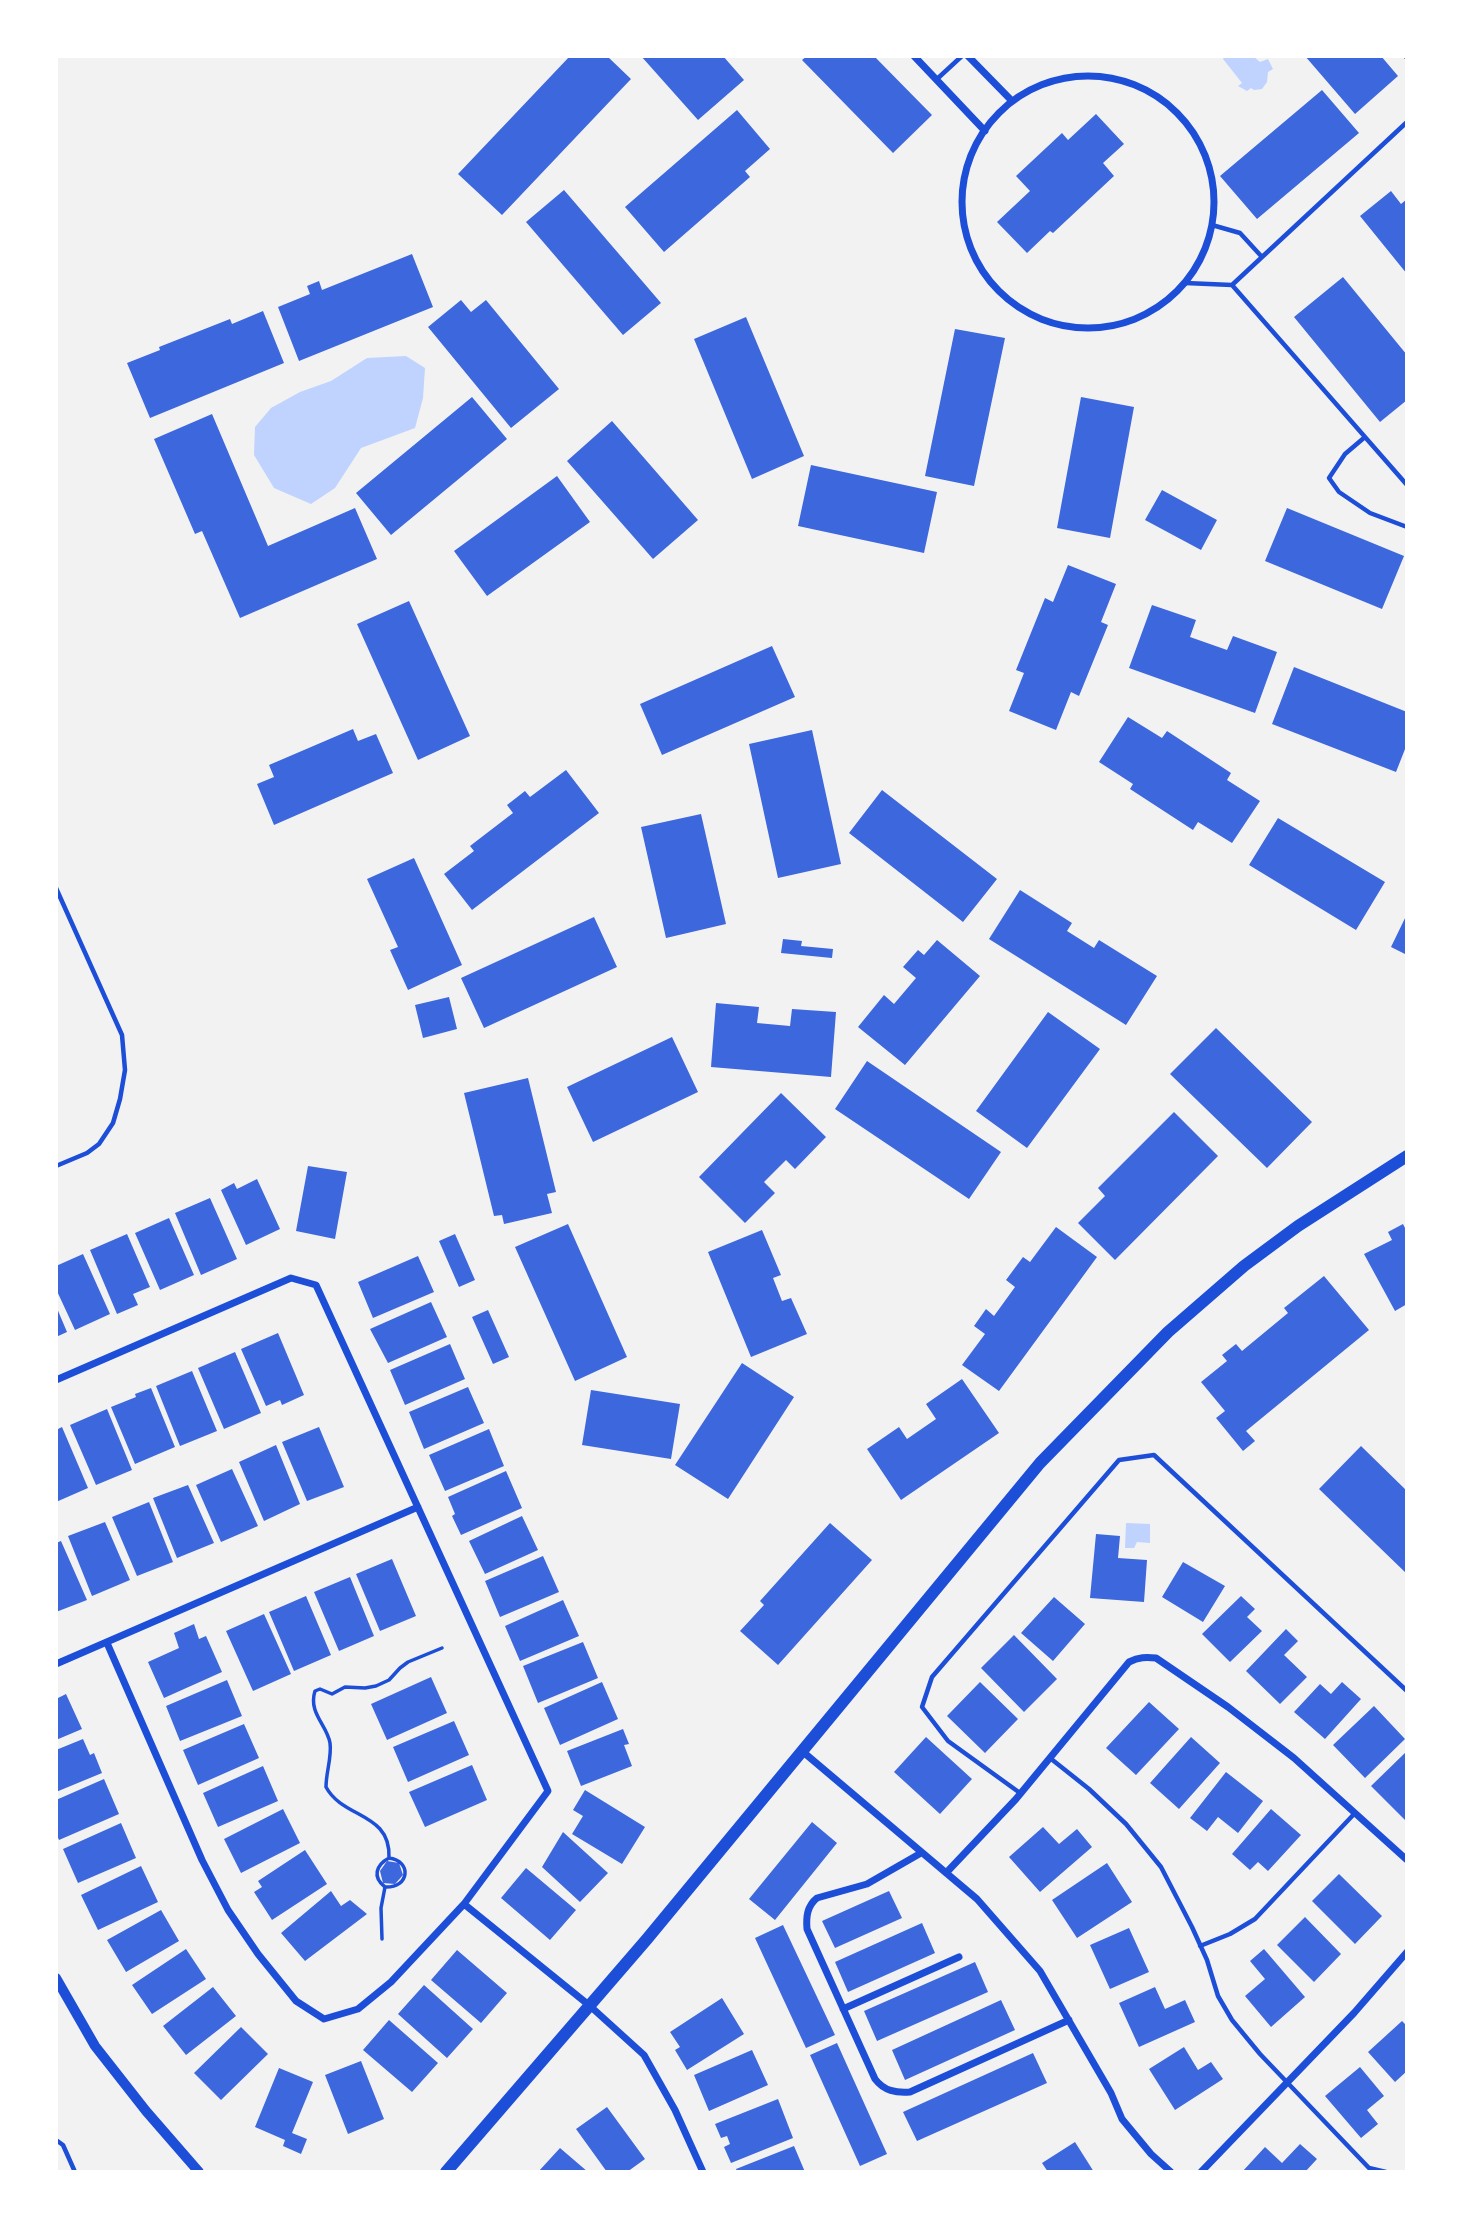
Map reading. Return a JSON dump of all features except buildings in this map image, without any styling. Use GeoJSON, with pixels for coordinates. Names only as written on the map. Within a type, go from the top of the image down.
{"type":"FeatureCollection","features":[{"type":"Feature","properties":{"kind":"main road"},"geometry":{"type":"LineString","coordinates":[[446,2172],[590,2006],[1040,1463],[1168,1332],[1244,1266],[1298,1226],[1407,1156]]}},
{"type":"Feature","properties":{"kind":"street"},"geometry":{"type":"LineString","coordinates":[[914,56],[985,131]]}},
{"type":"Feature","properties":{"kind":"street"},"geometry":{"type":"LineString","coordinates":[[968,56],[1012,101]]}},
{"type":"Feature","properties":{"kind":"street"},"geometry":{"type":"LineString","coordinates":[[1084,76],[1120,80],[1153,93],[1182,117],[1202,146],[1213,181],[1214,217],[1205,252],[1185,283],[1158,307],[1126,323],[1090,329],[1054,324],[1020,309],[993,286],[973,256],[962,221],[962,185],[972,150],[1012,101],[1048,82],[1084,76]]}},
{"type":"Feature","properties":{"kind":"street"},"geometry":{"type":"LineString","coordinates":[[56,1380],[291,1278],[316,1285],[548,1791],[464,1904],[391,1982],[358,2010],[324,2019],[296,2001],[258,1954],[228,1910],[202,1860],[107,1643]]}},
{"type":"Feature","properties":{"kind":"street"},"geometry":{"type":"LineString","coordinates":[[56,1664],[418,1507]]}},
{"type":"Feature","properties":{"kind":"street"},"geometry":{"type":"LineString","coordinates":[[946,1873],[1020,1793],[1129,1662],[1138,1658],[1156,1658],[1228,1706],[1294,1758],[1407,1860]]}},
{"type":"Feature","properties":{"kind":"street"},"geometry":{"type":"LineString","coordinates":[[802,1751],[977,1899],[1040,1970],[1111,2093],[1122,2119],[1151,2154],[1171,2172]]}},
{"type":"Feature","properties":{"kind":"street"},"geometry":{"type":"LineString","coordinates":[[921,1853],[867,1884],[817,1898],[811,1903],[807,1914],[807,1929],[880,2086],[910,2092],[1069,2020]]}},
{"type":"Feature","properties":{"kind":"street"},"geometry":{"type":"LineString","coordinates":[[464,1904],[590,2006],[644,2055],[675,2110],[703,2172]]}},
{"type":"Feature","properties":{"kind":"street"},"geometry":{"type":"LineString","coordinates":[[1201,2172],[1354,2013],[1407,1952]]}},
{"type":"Feature","properties":{"kind":"street"},"geometry":{"type":"LineString","coordinates":[[843,2009],[959,1957]]}},
{"type":"Feature","properties":{"kind":"street"},"geometry":{"type":"LineString","coordinates":[[56,1978],[95,2046],[199,2172]]}},
{"type":"Feature","properties":{"kind":"lane"},"geometry":{"type":"LineString","coordinates":[[936,80],[962,56]]}},
{"type":"Feature","properties":{"kind":"lane"},"geometry":{"type":"LineString","coordinates":[[1185,283],[1232,285],[1407,122]]}},
{"type":"Feature","properties":{"kind":"lane"},"geometry":{"type":"LineString","coordinates":[[1212,225],[1240,233],[1262,257]]}},
{"type":"Feature","properties":{"kind":"lane"},"geometry":{"type":"LineString","coordinates":[[1232,285],[1407,485]]}},
{"type":"Feature","properties":{"kind":"lane"},"geometry":{"type":"LineString","coordinates":[[1365,437],[1345,454],[1329,478],[1339,492],[1370,513],[1407,527]]}},
{"type":"Feature","properties":{"kind":"lane"},"geometry":{"type":"LineString","coordinates":[[56,888],[122,1035],[125,1070],[113,1123],[99,1144],[56,1166]]}},
{"type":"Feature","properties":{"kind":"lane"},"geometry":{"type":"LineString","coordinates":[[1020,1793],[948,1741],[922,1707],[932,1677],[1119,1460],[1154,1455],[1407,1691]]}},
{"type":"Feature","properties":{"kind":"lane"},"geometry":{"type":"LineString","coordinates":[[1050,1758],[1090,1789],[1117,1815],[1161,1867],[1200,1946],[1218,1996],[1232,2020],[1369,2168],[1386,2172]]}},
{"type":"Feature","properties":{"kind":"lane"},"geometry":{"type":"LineString","coordinates":[[1200,1946],[1230,1934],[1255,1919],[1355,1813]]}},
{"type":"Feature","properties":{"kind":"lane"},"geometry":{"type":"LineString","coordinates":[[56,2140],[63,2145],[75,2172]]}},
{"type":"Feature","properties":{"kind":"path"},"geometry":{"type":"LineString","coordinates":[[389,1858],[385,1833],[374,1823],[336,1800],[326,1787],[330,1746],[328,1734],[318,1717],[313,1698],[320,1689],[332,1694],[345,1687],[376,1686],[388,1680],[408,1662],[442,1648]]}},
{"type":"Feature","properties":{"kind":"path"},"geometry":{"type":"LineString","coordinates":[[389,1858],[400,1862],[404,1869],[405,1877],[393,1888],[385,1887],[377,1877],[377,1868],[382,1861],[389,1858]]}},
{"type":"Feature","properties":{"kind":"path"},"geometry":{"type":"LineString","coordinates":[[382,1939],[381,1908],[385,1887]]}},
{"type":"Feature","properties":{"kind":"water"},"geometry":{"type":"Polygon","coordinates":[[[1225,56],[1253,56],[1260,62],[1268,59],[1273,69],[1268,72],[1267,82],[1262,89],[1251,88],[1247,91],[1238,86],[1242,83],[1223,59],[1225,56]]]}},
{"type":"Feature","properties":{"kind":"water"},"geometry":{"type":"Polygon","coordinates":[[[406,356],[425,368],[423,398],[415,428],[361,448],[335,488],[311,504],[274,488],[254,455],[255,427],[271,408],[300,392],[331,381],[367,358],[406,356]]]}},
{"type":"Feature","properties":{"kind":"water"},"geometry":{"type":"Polygon","coordinates":[[[1126,1523],[1150,1524],[1150,1543],[1137,1542],[1134,1548],[1125,1548],[1126,1523]]]}}]}
